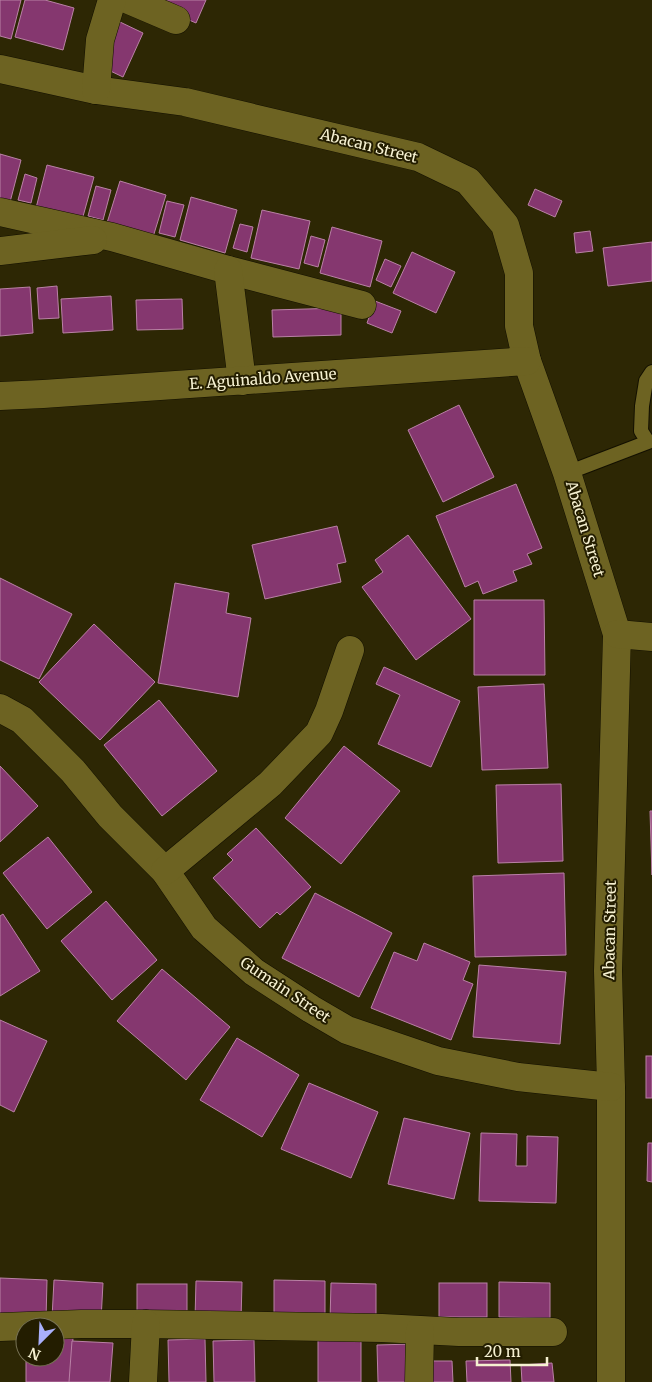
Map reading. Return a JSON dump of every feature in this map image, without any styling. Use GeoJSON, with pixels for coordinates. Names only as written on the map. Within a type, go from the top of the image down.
{"type":"FeatureCollection","features":[{"type":"Feature","properties":{"kind":"street"},"geometry":{"type":"LineString","coordinates":[[96,90],[100,40],[112,0]]}},
{"type":"Feature","properties":{"kind":"street"},"geometry":{"type":"LineString","coordinates":[[129,0],[176,20]]}},
{"type":"Feature","properties":{"kind":"street","name":"Abacan Street"},"geometry":{"type":"LineString","coordinates":[[0,69],[96,90],[185,102],[418,157],[468,181],[505,226],[519,273],[519,326],[527,361],[567,473],[617,634],[608,971],[611,1087],[611,1382]]}},
{"type":"Feature","properties":{"kind":"street"},"geometry":{"type":"LineString","coordinates":[[0,212],[112,237],[228,270],[362,304]]}},
{"type":"Feature","properties":{"kind":"street"},"geometry":{"type":"LineString","coordinates":[[0,251],[112,237]]}},
{"type":"Feature","properties":{"kind":"street"},"geometry":{"type":"LineString","coordinates":[[228,270],[242,381]]}},
{"type":"Feature","properties":{"kind":"street","name":"E. Aguinaldo Avenue"},"geometry":{"type":"LineString","coordinates":[[0,396],[527,361]]}},
{"type":"Feature","properties":{"kind":"street"},"geometry":{"type":"LineString","coordinates":[[617,634],[652,636]]}},
{"type":"Feature","properties":{"kind":"street"},"geometry":{"type":"LineString","coordinates":[[165,871],[270,784],[319,732],[329,711],[350,650]]}},
{"type":"Feature","properties":{"kind":"street","name":"Gumain Street"},"geometry":{"type":"LineString","coordinates":[[0,708],[22,720],[74,771],[110,816],[165,871],[204,928],[254,972],[347,1030],[438,1062],[518,1076],[611,1087]]}},
{"type":"Feature","properties":{"kind":"street"},"geometry":{"type":"LineString","coordinates":[[143,1382],[146,1324]]}},
{"type":"Feature","properties":{"kind":"street"},"geometry":{"type":"LineString","coordinates":[[0,1327],[146,1324],[382,1328],[420,1331],[553,1332]]}},
{"type":"Feature","properties":{"kind":"street"},"geometry":{"type":"LineString","coordinates":[[419,1382],[420,1331]]}},
{"type":"Feature","properties":{"kind":"lane"},"geometry":{"type":"LineString","coordinates":[[567,473],[650,444],[641,431],[642,406],[646,382],[652,372]]}},
{"type":"Feature","properties":{"kind":"building"},"geometry":{"type":"Polygon","coordinates":[[[0,0],[21,0],[11,39],[0,36],[0,0]]]}},
{"type":"Feature","properties":{"kind":"building"},"geometry":{"type":"Polygon","coordinates":[[[25,0],[45,0],[74,8],[63,50],[15,37],[25,0]]]}},
{"type":"Feature","properties":{"kind":"building"},"geometry":{"type":"Polygon","coordinates":[[[162,0],[206,0],[196,23],[159,7],[162,0]]]}},
{"type":"Feature","properties":{"kind":"building"},"geometry":{"type":"Polygon","coordinates":[[[120,22],[143,33],[123,77],[100,66],[120,22]]]}},
{"type":"Feature","properties":{"kind":"building"},"geometry":{"type":"Polygon","coordinates":[[[0,154],[21,160],[9,206],[0,203],[0,154]]]}},
{"type":"Feature","properties":{"kind":"building"},"geometry":{"type":"Polygon","coordinates":[[[47,165],[94,177],[82,220],[36,208],[47,165]]]}},
{"type":"Feature","properties":{"kind":"building"},"geometry":{"type":"Polygon","coordinates":[[[25,174],[37,178],[31,203],[18,200],[25,174]]]}},
{"type":"Feature","properties":{"kind":"building"},"geometry":{"type":"Polygon","coordinates":[[[120,181],[166,195],[153,237],[107,223],[120,181]]]}},
{"type":"Feature","properties":{"kind":"building"},"geometry":{"type":"Polygon","coordinates":[[[96,186],[111,190],[103,220],[88,216],[96,186]]]}},
{"type":"Feature","properties":{"kind":"building"},"geometry":{"type":"Polygon","coordinates":[[[535,189],[562,201],[555,217],[528,205],[535,189]]]}},
{"type":"Feature","properties":{"kind":"building"},"geometry":{"type":"Polygon","coordinates":[[[191,197],[237,210],[225,253],[180,240],[191,197]]]}},
{"type":"Feature","properties":{"kind":"building"},"geometry":{"type":"Polygon","coordinates":[[[167,201],[184,205],[175,237],[159,233],[167,201]]]}},
{"type":"Feature","properties":{"kind":"building"},"geometry":{"type":"Polygon","coordinates":[[[262,210],[310,221],[299,269],[251,258],[262,210]]]}},
{"type":"Feature","properties":{"kind":"building"},"geometry":{"type":"Polygon","coordinates":[[[240,224],[253,227],[247,252],[233,248],[240,224]]]}},
{"type":"Feature","properties":{"kind":"building"},"geometry":{"type":"Polygon","coordinates":[[[332,227],[382,241],[370,287],[320,273],[332,227]]]}},
{"type":"Feature","properties":{"kind":"building"},"geometry":{"type":"Polygon","coordinates":[[[590,231],[593,251],[576,253],[574,233],[590,231]]]}},
{"type":"Feature","properties":{"kind":"building"},"geometry":{"type":"Polygon","coordinates":[[[311,236],[325,240],[318,267],[304,263],[311,236]]]}},
{"type":"Feature","properties":{"kind":"building"},"geometry":{"type":"Polygon","coordinates":[[[652,242],[652,281],[608,286],[603,248],[652,242]]]}},
{"type":"Feature","properties":{"kind":"building"},"geometry":{"type":"Polygon","coordinates":[[[412,252],[455,272],[436,313],[393,293],[412,252]]]}},
{"type":"Feature","properties":{"kind":"building"},"geometry":{"type":"Polygon","coordinates":[[[385,259],[401,266],[391,287],[376,280],[385,259]]]}},
{"type":"Feature","properties":{"kind":"building"},"geometry":{"type":"Polygon","coordinates":[[[57,286],[59,318],[39,319],[37,288],[57,286]]]}},
{"type":"Feature","properties":{"kind":"building"},"geometry":{"type":"Polygon","coordinates":[[[30,287],[33,333],[0,336],[0,289],[30,287]]]}},
{"type":"Feature","properties":{"kind":"building"},"geometry":{"type":"Polygon","coordinates":[[[111,296],[113,330],[63,333],[61,299],[111,296]]]}},
{"type":"Feature","properties":{"kind":"building"},"geometry":{"type":"Polygon","coordinates":[[[182,299],[183,329],[137,330],[136,300],[182,299]]]}},
{"type":"Feature","properties":{"kind":"building"},"geometry":{"type":"Polygon","coordinates":[[[375,301],[401,311],[392,333],[367,323],[375,301]]]}},
{"type":"Feature","properties":{"kind":"building"},"geometry":{"type":"Polygon","coordinates":[[[341,308],[341,335],[273,337],[272,310],[341,308]]]}},
{"type":"Feature","properties":{"kind":"building"},"geometry":{"type":"Polygon","coordinates":[[[459,405],[494,477],[443,502],[408,430],[459,405]]]}},
{"type":"Feature","properties":{"kind":"building"},"geometry":{"type":"Polygon","coordinates":[[[516,484],[542,548],[527,554],[532,564],[513,571],[517,581],[483,594],[478,581],[465,587],[436,516],[516,484]]]}},
{"type":"Feature","properties":{"kind":"building"},"geometry":{"type":"Polygon","coordinates":[[[337,526],[346,562],[337,564],[341,582],[265,599],[252,545],[337,526]]]}},
{"type":"Feature","properties":{"kind":"building"},"geometry":{"type":"Polygon","coordinates":[[[408,535],[471,619],[416,660],[362,587],[383,572],[375,560],[408,535]]]}},
{"type":"Feature","properties":{"kind":"building"},"geometry":{"type":"Polygon","coordinates":[[[0,578],[72,614],[39,679],[0,660],[0,578]]]}},
{"type":"Feature","properties":{"kind":"building"},"geometry":{"type":"Polygon","coordinates":[[[175,583],[229,593],[226,613],[251,618],[238,697],[158,683],[175,583]]]}},
{"type":"Feature","properties":{"kind":"building"},"geometry":{"type":"Polygon","coordinates":[[[474,600],[544,600],[545,675],[474,675],[474,600]]]}},
{"type":"Feature","properties":{"kind":"building"},"geometry":{"type":"Polygon","coordinates":[[[94,624],[155,682],[100,740],[39,682],[94,624]]]}},
{"type":"Feature","properties":{"kind":"building"},"geometry":{"type":"Polygon","coordinates":[[[384,667],[460,701],[431,767],[378,744],[400,695],[376,684],[384,667]]]}},
{"type":"Feature","properties":{"kind":"building"},"geometry":{"type":"Polygon","coordinates":[[[544,684],[548,768],[482,770],[478,687],[544,684]]]}},
{"type":"Feature","properties":{"kind":"building"},"geometry":{"type":"Polygon","coordinates":[[[159,700],[217,771],[162,816],[104,745],[159,700]]]}},
{"type":"Feature","properties":{"kind":"building"},"geometry":{"type":"Polygon","coordinates":[[[344,746],[400,791],[341,864],[285,818],[344,746]]]}},
{"type":"Feature","properties":{"kind":"building"},"geometry":{"type":"Polygon","coordinates":[[[0,766],[38,806],[0,842],[0,766]]]}},
{"type":"Feature","properties":{"kind":"building"},"geometry":{"type":"Polygon","coordinates":[[[561,784],[563,861],[498,863],[496,785],[561,784]]]}},
{"type":"Feature","properties":{"kind":"building"},"geometry":{"type":"Polygon","coordinates":[[[650,811],[652,811],[652,875],[650,811]]]}},
{"type":"Feature","properties":{"kind":"building"},"geometry":{"type":"Polygon","coordinates":[[[256,828],[311,887],[280,915],[277,912],[260,928],[213,878],[233,860],[227,854],[256,828]]]}},
{"type":"Feature","properties":{"kind":"building"},"geometry":{"type":"Polygon","coordinates":[[[48,837],[92,892],[47,929],[3,873],[48,837]]]}},
{"type":"Feature","properties":{"kind":"building"},"geometry":{"type":"Polygon","coordinates":[[[564,873],[566,955],[475,957],[473,876],[564,873]]]}},
{"type":"Feature","properties":{"kind":"building"},"geometry":{"type":"Polygon","coordinates":[[[315,893],[392,933],[359,997],[282,958],[315,893]]]}},
{"type":"Feature","properties":{"kind":"building"},"geometry":{"type":"Polygon","coordinates":[[[106,901],[157,960],[112,1000],[61,941],[106,901]]]}},
{"type":"Feature","properties":{"kind":"building"},"geometry":{"type":"Polygon","coordinates":[[[3,914],[40,971],[0,996],[0,916],[3,914]]]}},
{"type":"Feature","properties":{"kind":"building"},"geometry":{"type":"Polygon","coordinates":[[[424,943],[470,962],[463,980],[473,984],[451,1040],[371,1008],[394,952],[417,961],[424,943]]]}},
{"type":"Feature","properties":{"kind":"building"},"geometry":{"type":"Polygon","coordinates":[[[479,965],[566,972],[560,1044],[473,1037],[479,965]]]}},
{"type":"Feature","properties":{"kind":"building"},"geometry":{"type":"Polygon","coordinates":[[[162,969],[230,1027],[186,1080],[117,1021],[162,969]]]}},
{"type":"Feature","properties":{"kind":"building"},"geometry":{"type":"Polygon","coordinates":[[[0,1020],[47,1041],[14,1112],[0,1105],[0,1020]]]}},
{"type":"Feature","properties":{"kind":"building"},"geometry":{"type":"Polygon","coordinates":[[[237,1038],[299,1075],[262,1137],[200,1100],[237,1038]]]}},
{"type":"Feature","properties":{"kind":"building"},"geometry":{"type":"Polygon","coordinates":[[[646,1056],[652,1056],[652,1098],[646,1098],[646,1056]]]}},
{"type":"Feature","properties":{"kind":"building"},"geometry":{"type":"Polygon","coordinates":[[[309,1083],[378,1112],[351,1178],[281,1149],[309,1083]]]}},
{"type":"Feature","properties":{"kind":"building"},"geometry":{"type":"Polygon","coordinates":[[[404,1118],[470,1133],[454,1199],[388,1184],[404,1118]]]}},
{"type":"Feature","properties":{"kind":"building"},"geometry":{"type":"Polygon","coordinates":[[[481,1133],[517,1134],[516,1166],[527,1166],[527,1136],[558,1137],[556,1203],[479,1201],[481,1133]]]}},
{"type":"Feature","properties":{"kind":"building"},"geometry":{"type":"Polygon","coordinates":[[[648,1143],[652,1143],[652,1182],[647,1181],[648,1143]]]}},
{"type":"Feature","properties":{"kind":"building"},"geometry":{"type":"Polygon","coordinates":[[[0,1278],[47,1280],[46,1317],[0,1319],[0,1278]]]}},
{"type":"Feature","properties":{"kind":"building"},"geometry":{"type":"Polygon","coordinates":[[[54,1280],[103,1283],[101,1320],[52,1317],[54,1280]]]}},
{"type":"Feature","properties":{"kind":"building"},"geometry":{"type":"Polygon","coordinates":[[[274,1280],[325,1281],[325,1322],[274,1322],[274,1280]]]}},
{"type":"Feature","properties":{"kind":"building"},"geometry":{"type":"Polygon","coordinates":[[[196,1281],[242,1282],[241,1320],[195,1319],[196,1281]]]}},
{"type":"Feature","properties":{"kind":"building"},"geometry":{"type":"Polygon","coordinates":[[[499,1282],[550,1283],[550,1318],[499,1317],[499,1282]]]}},
{"type":"Feature","properties":{"kind":"building"},"geometry":{"type":"Polygon","coordinates":[[[331,1283],[376,1284],[376,1322],[330,1321],[331,1283]]]}},
{"type":"Feature","properties":{"kind":"building"},"geometry":{"type":"Polygon","coordinates":[[[439,1283],[487,1283],[487,1317],[439,1317],[439,1283]]]}},
{"type":"Feature","properties":{"kind":"building"},"geometry":{"type":"Polygon","coordinates":[[[137,1284],[187,1284],[187,1319],[137,1319],[137,1284]]]}},
{"type":"Feature","properties":{"kind":"building"},"geometry":{"type":"Polygon","coordinates":[[[65,1334],[73,1334],[72,1382],[26,1382],[26,1367],[65,1367],[65,1334]]]}},
{"type":"Feature","properties":{"kind":"building"},"geometry":{"type":"Polygon","coordinates":[[[205,1339],[206,1382],[169,1382],[168,1340],[205,1339]]]}},
{"type":"Feature","properties":{"kind":"building"},"geometry":{"type":"Polygon","coordinates":[[[318,1339],[361,1339],[361,1382],[318,1382],[318,1339]]]}},
{"type":"Feature","properties":{"kind":"building"},"geometry":{"type":"Polygon","coordinates":[[[254,1340],[255,1382],[214,1382],[213,1341],[254,1340]]]}},
{"type":"Feature","properties":{"kind":"building"},"geometry":{"type":"Polygon","coordinates":[[[72,1341],[113,1343],[110,1382],[69,1382],[72,1341]]]}},
{"type":"Feature","properties":{"kind":"building"},"geometry":{"type":"Polygon","coordinates":[[[413,1344],[414,1382],[378,1382],[377,1345],[413,1344]]]}},
{"type":"Feature","properties":{"kind":"building"},"geometry":{"type":"Polygon","coordinates":[[[510,1360],[511,1382],[467,1382],[466,1361],[510,1360]]]}},
{"type":"Feature","properties":{"kind":"building"},"geometry":{"type":"Polygon","coordinates":[[[423,1361],[452,1361],[453,1382],[423,1382],[423,1361]]]}},
{"type":"Feature","properties":{"kind":"building"},"geometry":{"type":"Polygon","coordinates":[[[552,1363],[554,1382],[522,1382],[521,1365],[552,1363]]]}}]}
